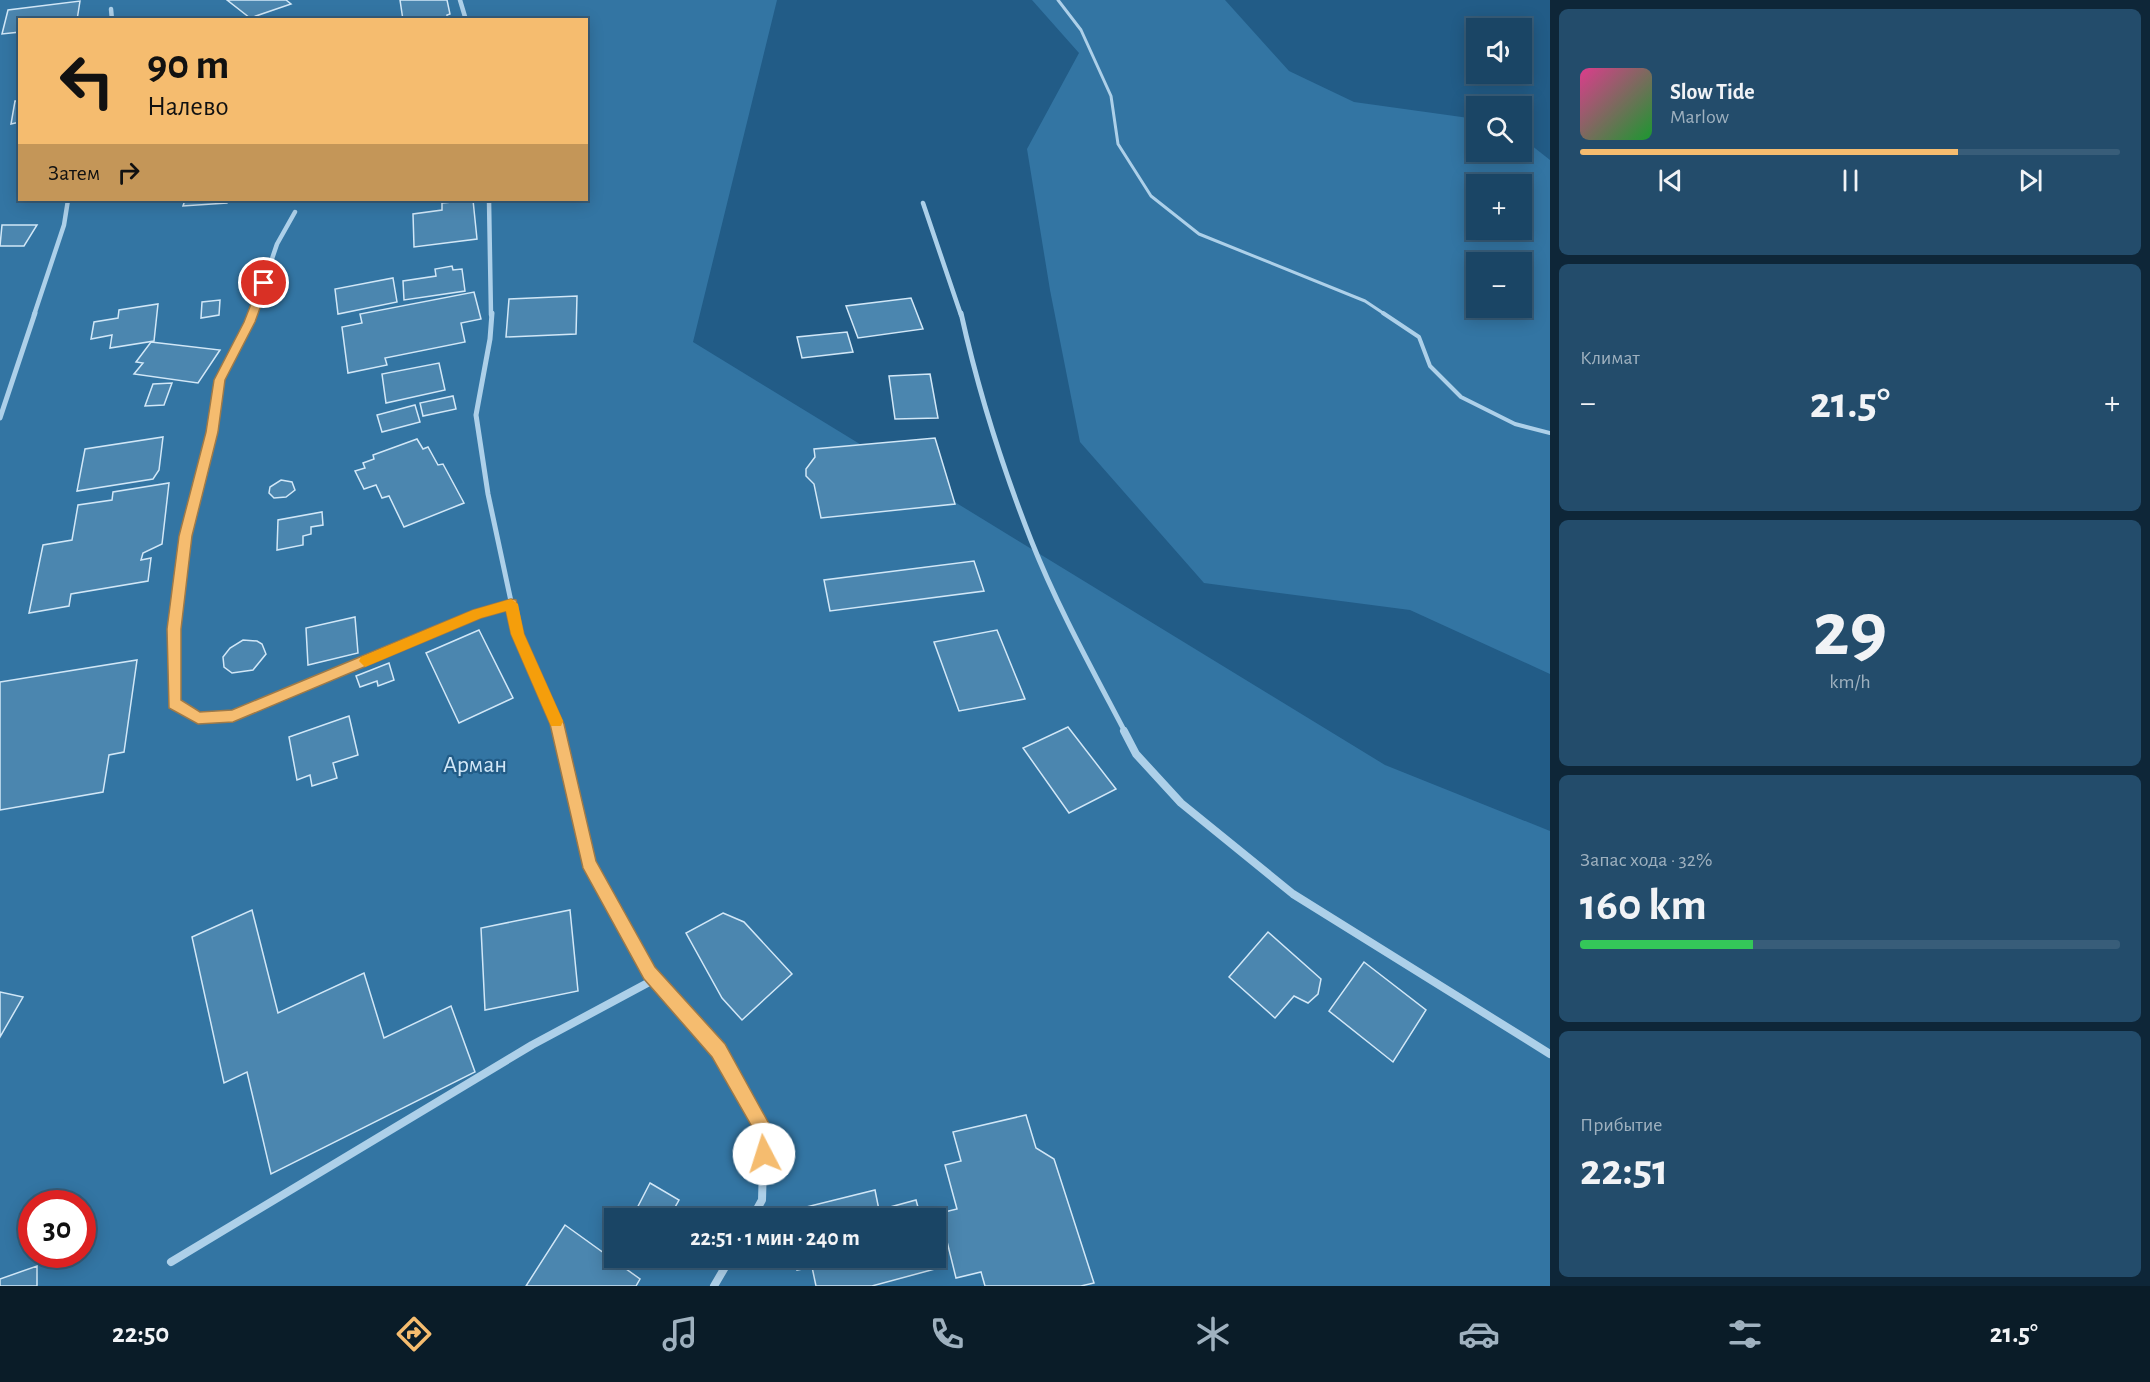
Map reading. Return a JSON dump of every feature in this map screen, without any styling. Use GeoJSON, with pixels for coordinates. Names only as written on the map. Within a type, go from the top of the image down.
{"type":"FeatureCollection","features":[{"type":"Feature","properties":{"kind":"street"},"geometry":{"type":"LineString","coordinates":[[460,0],[465,18]]}},
{"type":"Feature","properties":{"kind":"street"},"geometry":{"type":"LineString","coordinates":[[111,9],[112,18]]}},
{"type":"Feature","properties":{"kind":"street"},"geometry":{"type":"LineString","coordinates":[[0,418],[64,225],[68,201]]}},
{"type":"Feature","properties":{"kind":"street"},"geometry":{"type":"LineString","coordinates":[[489,201],[493,300],[490,339],[476,415],[488,494],[518,634],[557,724],[588,863],[650,973],[718,1050],[764,1131],[762,1200],[758,1208]]}},
{"type":"Feature","properties":{"kind":"street"},"geometry":{"type":"LineString","coordinates":[[923,202],[960,309],[975,375],[1031,540],[1081,648],[1136,754],[1181,803],[1293,894],[1550,1054]]}},
{"type":"Feature","properties":{"kind":"street"},"geometry":{"type":"LineString","coordinates":[[295,212],[278,244],[250,322],[219,380],[212,432],[186,536],[174,629],[174,703],[198,718],[233,716],[477,614],[511,604]]}},
{"type":"Feature","properties":{"kind":"street"},"geometry":{"type":"LineString","coordinates":[[171,1262],[532,1045],[655,979]]}},
{"type":"Feature","properties":{"kind":"street"},"geometry":{"type":"LineString","coordinates":[[714,1286],[724,1268]]}},
{"type":"Feature","properties":{"kind":"lane"},"geometry":{"type":"LineString","coordinates":[[1058,0],[1081,30],[1111,96],[1118,144],[1151,196],[1199,234],[1365,301],[1419,337],[1430,366],[1461,397],[1515,424],[1550,433]]}},
{"type":"Feature","properties":{"kind":"green space","name":"Арман"},"geometry":{"type":"Polygon","coordinates":[[[0,0],[777,0],[693,342],[1385,765],[1550,831],[1550,1286],[0,1286],[0,0]]]}},
{"type":"Feature","properties":{"kind":"green space"},"geometry":{"type":"Polygon","coordinates":[[[1032,0],[1225,0],[1289,71],[1354,102],[1466,118],[1466,162],[1532,162],[1532,146],[1550,160],[1550,674],[1410,610],[1204,583],[1080,442],[1050,290],[1027,149],[1079,53],[1032,0]]]}},
{"type":"Feature","properties":{"kind":"building"},"geometry":{"type":"Polygon","coordinates":[[[227,0],[286,0],[291,4],[250,18],[227,0]]]}},
{"type":"Feature","properties":{"kind":"building"},"geometry":{"type":"Polygon","coordinates":[[[400,0],[447,0],[450,14],[447,18],[403,18],[400,0]]]}},
{"type":"Feature","properties":{"kind":"building"},"geometry":{"type":"Polygon","coordinates":[[[80,1],[77,18],[18,18],[18,32],[2,34],[8,10],[80,1]]]}},
{"type":"Feature","properties":{"kind":"building"},"geometry":{"type":"Polygon","coordinates":[[[15,101],[18,101],[18,122],[11,124],[15,101]]]}},
{"type":"Feature","properties":{"kind":"building"},"geometry":{"type":"Polygon","coordinates":[[[185,201],[228,201],[227,203],[183,206],[185,201]]]}},
{"type":"Feature","properties":{"kind":"building"},"geometry":{"type":"Polygon","coordinates":[[[473,201],[477,239],[414,247],[413,214],[442,210],[442,203],[473,201]]]}},
{"type":"Feature","properties":{"kind":"building"},"geometry":{"type":"Polygon","coordinates":[[[2,225],[37,225],[24,246],[0,246],[2,225]]]}},
{"type":"Feature","properties":{"kind":"building"},"geometry":{"type":"Polygon","coordinates":[[[452,266],[453,270],[462,269],[465,291],[404,300],[403,281],[436,276],[435,269],[452,266]]]}},
{"type":"Feature","properties":{"kind":"building"},"geometry":{"type":"Polygon","coordinates":[[[393,278],[397,302],[338,314],[335,289],[393,278]]]}},
{"type":"Feature","properties":{"kind":"building"},"geometry":{"type":"Polygon","coordinates":[[[474,292],[481,319],[461,323],[465,342],[385,358],[387,365],[348,373],[342,327],[362,323],[360,314],[474,292]]]}},
{"type":"Feature","properties":{"kind":"building"},"geometry":{"type":"Polygon","coordinates":[[[577,296],[576,334],[506,337],[509,299],[577,296]]]}},
{"type":"Feature","properties":{"kind":"building"},"geometry":{"type":"Polygon","coordinates":[[[911,298],[923,329],[858,338],[846,306],[911,298]]]}},
{"type":"Feature","properties":{"kind":"building"},"geometry":{"type":"Polygon","coordinates":[[[220,300],[219,315],[201,318],[202,302],[220,300]]]}},
{"type":"Feature","properties":{"kind":"building"},"geometry":{"type":"Polygon","coordinates":[[[158,304],[154,341],[110,348],[112,335],[91,339],[94,322],[118,318],[119,310],[158,304]]]}},
{"type":"Feature","properties":{"kind":"building"},"geometry":{"type":"Polygon","coordinates":[[[847,332],[853,352],[802,358],[797,337],[847,332]]]}},
{"type":"Feature","properties":{"kind":"building"},"geometry":{"type":"Polygon","coordinates":[[[151,342],[220,350],[198,383],[134,374],[143,363],[136,362],[151,342]]]}},
{"type":"Feature","properties":{"kind":"building"},"geometry":{"type":"Polygon","coordinates":[[[439,363],[445,390],[386,403],[382,374],[439,363]]]}},
{"type":"Feature","properties":{"kind":"building"},"geometry":{"type":"Polygon","coordinates":[[[930,374],[938,418],[895,419],[889,376],[930,374]]]}},
{"type":"Feature","properties":{"kind":"building"},"geometry":{"type":"Polygon","coordinates":[[[172,383],[164,405],[145,406],[153,384],[172,383]]]}},
{"type":"Feature","properties":{"kind":"building"},"geometry":{"type":"Polygon","coordinates":[[[453,396],[456,409],[423,416],[420,403],[453,396]]]}},
{"type":"Feature","properties":{"kind":"building"},"geometry":{"type":"Polygon","coordinates":[[[415,405],[420,422],[382,432],[377,415],[415,405]]]}},
{"type":"Feature","properties":{"kind":"building"},"geometry":{"type":"Polygon","coordinates":[[[163,437],[159,470],[153,479],[77,491],[85,449],[163,437]]]}},
{"type":"Feature","properties":{"kind":"building"},"geometry":{"type":"Polygon","coordinates":[[[935,438],[955,504],[821,518],[814,484],[806,476],[806,469],[815,457],[814,449],[935,438]]]}},
{"type":"Feature","properties":{"kind":"building"},"geometry":{"type":"Polygon","coordinates":[[[417,439],[423,449],[428,447],[438,465],[443,464],[464,503],[404,527],[389,496],[382,498],[376,485],[364,489],[355,471],[365,468],[363,463],[374,459],[373,455],[417,439]]]}},
{"type":"Feature","properties":{"kind":"building"},"geometry":{"type":"Polygon","coordinates":[[[281,480],[292,482],[295,490],[286,497],[274,498],[269,493],[270,487],[281,480]]]}},
{"type":"Feature","properties":{"kind":"building"},"geometry":{"type":"Polygon","coordinates":[[[169,483],[162,544],[143,553],[141,560],[151,558],[148,581],[71,594],[69,606],[29,613],[43,545],[72,540],[78,505],[112,500],[113,492],[169,483]]]}},
{"type":"Feature","properties":{"kind":"building"},"geometry":{"type":"Polygon","coordinates":[[[322,512],[323,525],[311,527],[311,534],[303,536],[303,545],[277,550],[278,520],[322,512]]]}},
{"type":"Feature","properties":{"kind":"building"},"geometry":{"type":"Polygon","coordinates":[[[974,561],[984,591],[830,611],[824,580],[974,561]]]}},
{"type":"Feature","properties":{"kind":"building"},"geometry":{"type":"Polygon","coordinates":[[[355,617],[358,653],[308,665],[306,628],[355,617]]]}},
{"type":"Feature","properties":{"kind":"building"},"geometry":{"type":"Polygon","coordinates":[[[479,630],[513,698],[459,723],[426,653],[479,630]]]}},
{"type":"Feature","properties":{"kind":"building"},"geometry":{"type":"Polygon","coordinates":[[[997,630],[1025,699],[959,711],[934,642],[997,630]]]}},
{"type":"Feature","properties":{"kind":"building"},"geometry":{"type":"Polygon","coordinates":[[[243,640],[257,641],[262,644],[266,654],[253,670],[232,673],[224,667],[223,657],[230,648],[243,640]]]}},
{"type":"Feature","properties":{"kind":"building"},"geometry":{"type":"Polygon","coordinates":[[[137,660],[124,752],[109,755],[103,792],[0,810],[0,682],[137,660]]]}},
{"type":"Feature","properties":{"kind":"building"},"geometry":{"type":"Polygon","coordinates":[[[389,663],[394,680],[378,686],[377,681],[360,687],[356,676],[389,663]]]}},
{"type":"Feature","properties":{"kind":"building"},"geometry":{"type":"Polygon","coordinates":[[[349,716],[358,755],[333,763],[337,778],[312,786],[310,775],[297,780],[289,737],[349,716]]]}},
{"type":"Feature","properties":{"kind":"building"},"geometry":{"type":"Polygon","coordinates":[[[1068,727],[1116,789],[1069,813],[1023,748],[1068,727]]]}},
{"type":"Feature","properties":{"kind":"building"},"geometry":{"type":"Polygon","coordinates":[[[252,910],[278,1013],[364,973],[384,1038],[451,1006],[475,1072],[271,1174],[247,1072],[224,1083],[192,937],[252,910]]]}},
{"type":"Feature","properties":{"kind":"building"},"geometry":{"type":"Polygon","coordinates":[[[570,910],[578,991],[485,1010],[481,928],[570,910]]]}},
{"type":"Feature","properties":{"kind":"building"},"geometry":{"type":"Polygon","coordinates":[[[723,913],[744,922],[792,974],[742,1020],[722,998],[686,933],[723,913]]]}},
{"type":"Feature","properties":{"kind":"building"},"geometry":{"type":"Polygon","coordinates":[[[1268,932],[1321,979],[1318,994],[1308,1003],[1294,996],[1275,1018],[1229,977],[1268,932]]]}},
{"type":"Feature","properties":{"kind":"building"},"geometry":{"type":"Polygon","coordinates":[[[1364,962],[1426,1010],[1393,1062],[1329,1011],[1364,962]]]}},
{"type":"Feature","properties":{"kind":"building"},"geometry":{"type":"Polygon","coordinates":[[[0,992],[23,997],[0,1037],[0,992]]]}},
{"type":"Feature","properties":{"kind":"building"},"geometry":{"type":"Polygon","coordinates":[[[1026,1115],[1036,1148],[1054,1159],[1094,1283],[1081,1286],[985,1286],[981,1272],[956,1278],[946,1237],[946,1212],[957,1209],[945,1165],[961,1161],[953,1132],[1026,1115]]]}},
{"type":"Feature","properties":{"kind":"building"},"geometry":{"type":"Polygon","coordinates":[[[650,1183],[679,1200],[675,1208],[637,1208],[650,1183]]]}},
{"type":"Feature","properties":{"kind":"building"},"geometry":{"type":"Polygon","coordinates":[[[875,1190],[879,1208],[802,1208],[875,1190]]]}},
{"type":"Feature","properties":{"kind":"building"},"geometry":{"type":"Polygon","coordinates":[[[916,1200],[918,1208],[886,1208],[916,1200]]]}},
{"type":"Feature","properties":{"kind":"building"},"geometry":{"type":"Polygon","coordinates":[[[565,1225],[604,1253],[604,1268],[625,1268],[640,1279],[636,1286],[526,1286],[565,1225]]]}},
{"type":"Feature","properties":{"kind":"building"},"geometry":{"type":"Polygon","coordinates":[[[37,1268],[37,1286],[0,1286],[0,1279],[37,1268]]]}},
{"type":"Feature","properties":{"kind":"building"},"geometry":{"type":"Polygon","coordinates":[[[812,1268],[935,1269],[872,1286],[816,1286],[812,1268]]]}},
{"type":"Feature","properties":{"kind":"slow traffic"},"geometry":{"type":"LineString","coordinates":[[365,661],[477,614],[511,604],[518,634],[556,721]]}},
{"type":"Feature","properties":{"kind":"route"},"geometry":{"type":"LineString","coordinates":[[264,283],[250,322],[219,380],[212,432],[186,536],[174,629],[174,703],[198,718],[233,716],[477,614],[511,604],[518,634],[557,724],[588,863],[650,973],[718,1050],[764,1131],[764,1154]]}}]}
